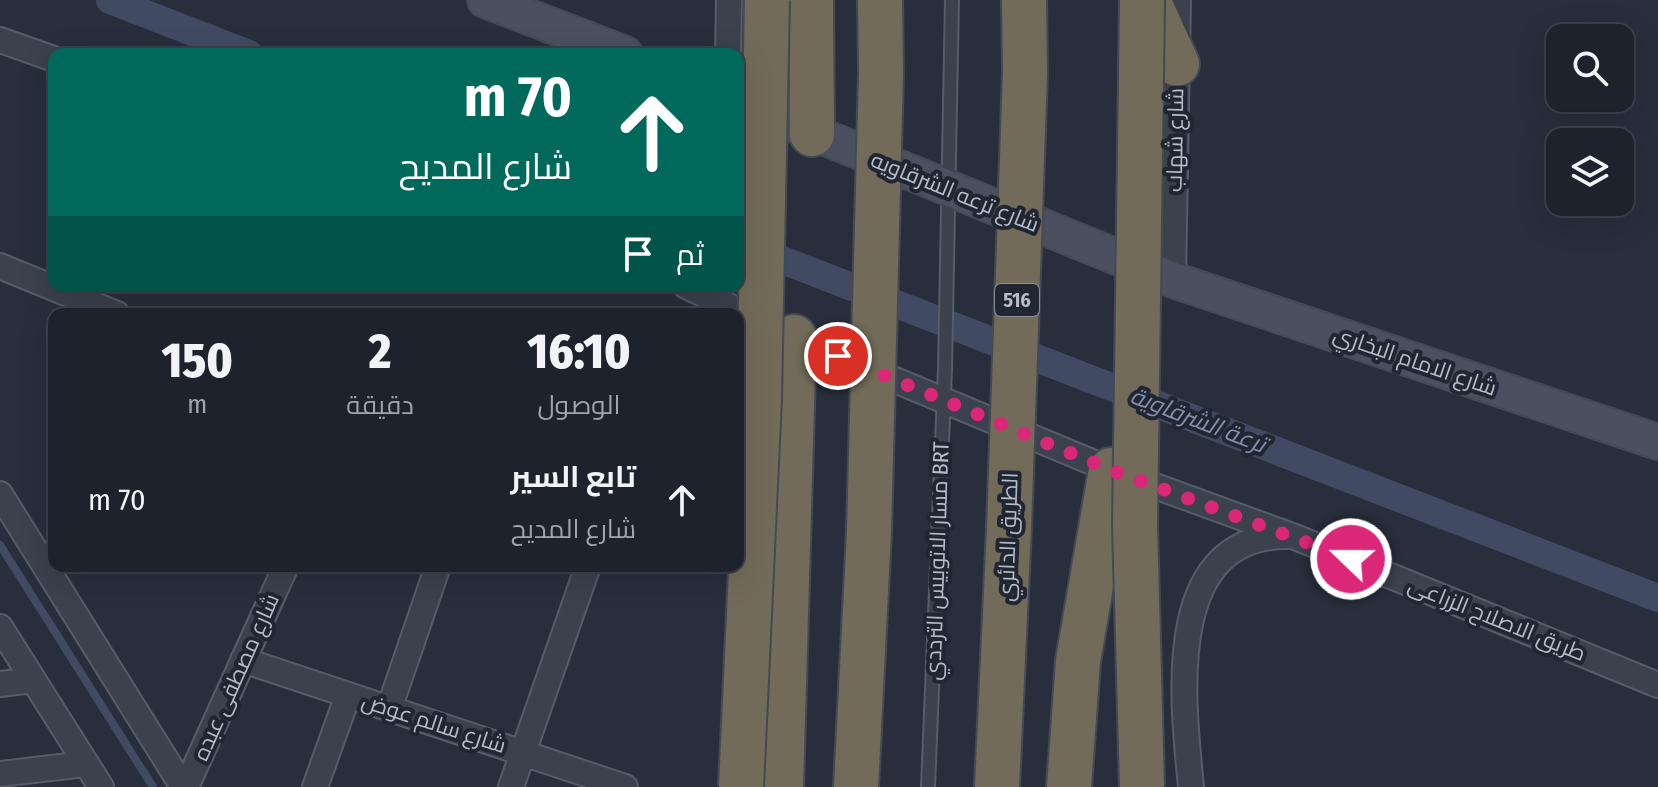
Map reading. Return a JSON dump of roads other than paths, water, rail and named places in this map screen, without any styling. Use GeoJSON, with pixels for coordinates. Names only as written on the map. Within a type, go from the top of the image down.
{"type":"FeatureCollection","features":[{"type":"Feature","properties":{"kind":"highway"},"geometry":{"type":"LineString","coordinates":[[741,787],[759,398],[767,0]]}},
{"type":"Feature","properties":{"kind":"highway"},"geometry":{"type":"LineString","coordinates":[[811,0],[812,134]]}},
{"type":"Feature","properties":{"kind":"highway"},"geometry":{"type":"LineString","coordinates":[[856,787],[869,532],[881,73],[880,0]]}},
{"type":"Feature","properties":{"kind":"highway","name":"الطريق الدائري"},"geometry":{"type":"LineString","coordinates":[[997,787],[1025,73],[1024,0]]}},
{"type":"Feature","properties":{"kind":"highway"},"geometry":{"type":"LineString","coordinates":[[1142,0],[1135,539],[1142,787]]}},
{"type":"Feature","properties":{"kind":"highway"},"geometry":{"type":"LineString","coordinates":[[1148,0],[1177,64]]}},
{"type":"Feature","properties":{"kind":"highway"},"geometry":{"type":"LineString","coordinates":[[781,787],[794,337]]}},
{"type":"Feature","properties":{"kind":"highway"},"geometry":{"type":"LineString","coordinates":[[1069,787],[1078,661],[1111,470]]}},
{"type":"Feature","properties":{"kind":"street"},"geometry":{"type":"LineString","coordinates":[[485,0],[609,48]]}},
{"type":"Feature","properties":{"kind":"street"},"geometry":{"type":"LineString","coordinates":[[728,48],[729,0]]}},
{"type":"Feature","properties":{"kind":"street","name":"شارع شهاب"},"geometry":{"type":"LineString","coordinates":[[1173,280],[1178,0]]}},
{"type":"Feature","properties":{"kind":"street"},"geometry":{"type":"LineString","coordinates":[[0,40],[48,57]]}},
{"type":"Feature","properties":{"kind":"street","name":"شارع ترعه الشرقاويه"},"geometry":{"type":"LineString","coordinates":[[744,105],[1173,280]]}},
{"type":"Feature","properties":{"kind":"street"},"geometry":{"type":"LineString","coordinates":[[2,271],[48,288]]}},
{"type":"Feature","properties":{"kind":"street","name":"شارع الامام البخاري"},"geometry":{"type":"LineString","coordinates":[[1173,280],[1658,442]]}},
{"type":"Feature","properties":{"kind":"street"},"geometry":{"type":"LineString","coordinates":[[58,292],[101,308]]}},
{"type":"Feature","properties":{"kind":"street","name":"طريق الاصلاح الزراعى"},"geometry":{"type":"LineString","coordinates":[[699,292],[733,308]]}},
{"type":"Feature","properties":{"kind":"street","name":"طريق الاصلاح الزراعى"},"geometry":{"type":"LineString","coordinates":[[744,313],[1111,470],[1295,537],[1658,685]]}},
{"type":"Feature","properties":{"kind":"street"},"geometry":{"type":"LineString","coordinates":[[0,494],[48,570]]}},
{"type":"Feature","properties":{"kind":"street"},"geometry":{"type":"LineString","coordinates":[[1191,787],[1184,698],[1188,641],[1198,594],[1219,562],[1236,549],[1254,540],[1295,537]]}},
{"type":"Feature","properties":{"kind":"street"},"geometry":{"type":"LineString","coordinates":[[49,572],[185,787]]}},
{"type":"Feature","properties":{"kind":"street","name":"شارع مصطفى عبده"},"geometry":{"type":"LineString","coordinates":[[185,787],[283,572]]}},
{"type":"Feature","properties":{"kind":"street"},"geometry":{"type":"LineString","coordinates":[[389,709],[436,572]]}},
{"type":"Feature","properties":{"kind":"street"},"geometry":{"type":"LineString","coordinates":[[511,787],[586,572]]}},
{"type":"Feature","properties":{"kind":"street"},"geometry":{"type":"LineString","coordinates":[[0,627],[101,787]]}},
{"type":"Feature","properties":{"kind":"street","name":"شارع سالم عوض"},"geometry":{"type":"LineString","coordinates":[[243,660],[625,787]]}},
{"type":"Feature","properties":{"kind":"street"},"geometry":{"type":"LineString","coordinates":[[0,684],[33,680]]}},
{"type":"Feature","properties":{"kind":"street"},"geometry":{"type":"LineString","coordinates":[[315,787],[348,695]]}},
{"type":"Feature","properties":{"kind":"street"},"geometry":{"type":"LineString","coordinates":[[0,774],[85,764]]}},
{"type":"Feature","properties":{"kind":"lane","name":"مسار الاتوبيس الترددي BRT"},"geometry":{"type":"LineString","coordinates":[[928,787],[945,369],[952,0]]}},
{"type":"Feature","properties":{"kind":"waterway","name":"ترعة الشرقاوية"},"geometry":{"type":"LineString","coordinates":[[110,0],[234,48]]}},
{"type":"Feature","properties":{"kind":"waterway","name":"ترعة الشرقاوية"},"geometry":{"type":"LineString","coordinates":[[744,245],[1658,598]]}},
{"type":"Feature","properties":{"kind":"waterway"},"geometry":{"type":"LineString","coordinates":[[0,545],[153,787]]}}]}
